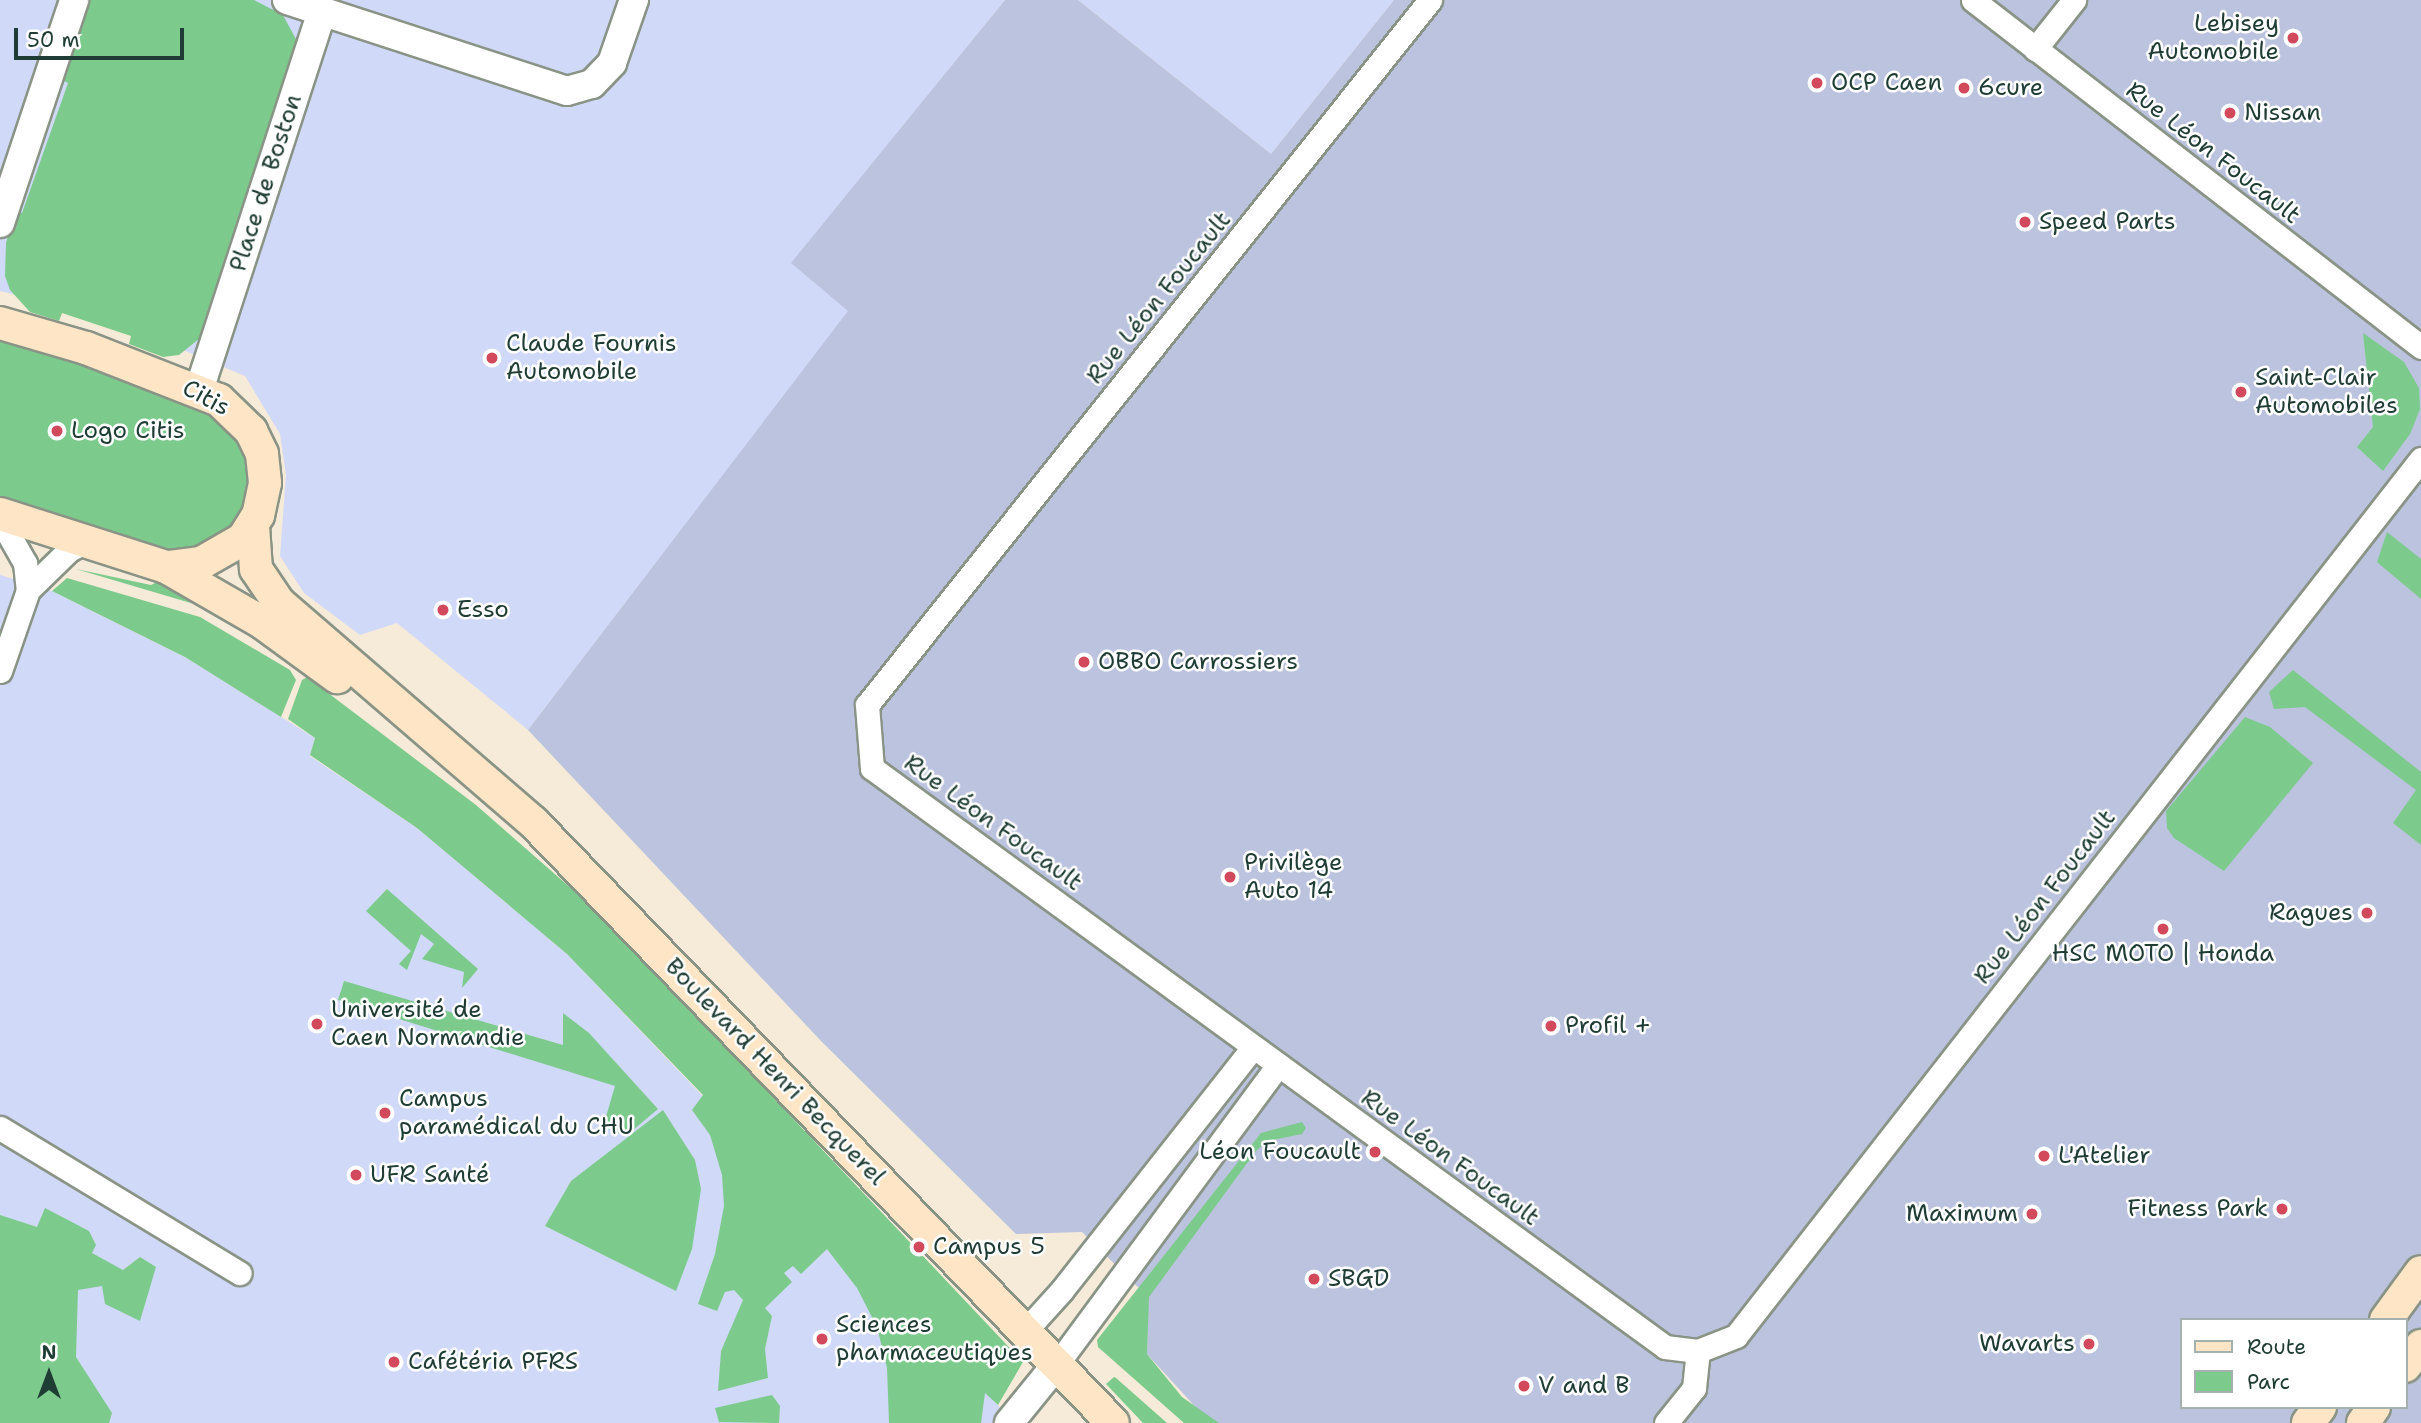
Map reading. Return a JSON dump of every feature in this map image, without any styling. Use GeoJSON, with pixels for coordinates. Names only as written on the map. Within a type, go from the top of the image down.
{"type":"FeatureCollection","features":[{"type":"Feature","properties":{"kind":"main road","name":"Citis"},"geometry":{"type":"LineString","coordinates":[[0,323],[86,348],[199,390],[241,418],[259,447],[264,499],[253,526]]}},
{"type":"Feature","properties":{"kind":"main road"},"geometry":{"type":"LineString","coordinates":[[0,517],[166,567],[201,563],[243,540],[253,526]]}},
{"type":"Feature","properties":{"kind":"main road","name":"Boulevard Henri Becquerel"},"geometry":{"type":"LineString","coordinates":[[253,526],[256,569],[270,594],[403,706],[427,732],[533,822],[580,868],[1113,1423]]}},
{"type":"Feature","properties":{"kind":"main road","name":"Boulevard Henri Becquerel"},"geometry":{"type":"LineString","coordinates":[[166,567],[263,623],[382,709],[427,732]]}},
{"type":"Feature","properties":{"kind":"main road"},"geometry":{"type":"LineString","coordinates":[[2387,1318],[2421,1272]]}},
{"type":"Feature","properties":{"kind":"main road"},"geometry":{"type":"LineString","coordinates":[[2407,1364],[2421,1346]]}},
{"type":"Feature","properties":{"kind":"street"},"geometry":{"type":"LineString","coordinates":[[0,223],[74,0]]}},
{"type":"Feature","properties":{"kind":"street"},"geometry":{"type":"LineString","coordinates":[[287,0],[567,92],[592,84],[612,63],[634,0]]}},
{"type":"Feature","properties":{"kind":"street","name":"Rue Léon Foucault"},"geometry":{"type":"LineString","coordinates":[[1430,0],[867,705],[872,768],[1665,1347],[1698,1351],[1736,1336],[2421,459]]}},
{"type":"Feature","properties":{"kind":"street","name":"Rue Léon Foucault"},"geometry":{"type":"LineString","coordinates":[[1973,0],[2421,347]]}},
{"type":"Feature","properties":{"kind":"street"},"geometry":{"type":"LineString","coordinates":[[2035,49],[2074,0]]}},
{"type":"Feature","properties":{"kind":"street","name":"Place de Boston"},"geometry":{"type":"LineString","coordinates":[[199,390],[322,12]]}},
{"type":"Feature","properties":{"kind":"street"},"geometry":{"type":"LineString","coordinates":[[0,517],[25,563],[29,590]]}},
{"type":"Feature","properties":{"kind":"street"},"geometry":{"type":"LineString","coordinates":[[0,671],[29,590],[69,550],[83,542]]}},
{"type":"Feature","properties":{"kind":"street"},"geometry":{"type":"LineString","coordinates":[[1025,1331],[1062,1290],[1253,1047]]}},
{"type":"Feature","properties":{"kind":"street"},"geometry":{"type":"LineString","coordinates":[[1009,1423],[1057,1364],[1278,1065]]}},
{"type":"Feature","properties":{"kind":"street"},"geometry":{"type":"LineString","coordinates":[[0,1128],[239,1273]]}},
{"type":"Feature","properties":{"kind":"street"},"geometry":{"type":"LineString","coordinates":[[1666,1423],[1694,1388],[1698,1351]]}},
{"type":"Feature","properties":{"kind":"shaded area"},"geometry":{"type":"Polygon","coordinates":[[[0,0],[1005,0],[792,263],[849,311],[528,730],[397,623],[360,635],[304,593],[280,556],[286,475],[280,434],[245,376],[95,313],[0,291],[0,0]]]}},
{"type":"Feature","properties":{"kind":"shaded area"},"geometry":{"type":"Polygon","coordinates":[[[1005,0],[1078,0],[1271,154],[1394,0],[2421,0],[2421,1423],[1210,1423],[1147,1354],[1148,1297],[1082,1232],[1016,1234],[822,1042],[528,730],[848,311],[791,263],[1005,0]]]}},
{"type":"Feature","properties":{"kind":"shaded area"},"geometry":{"type":"Polygon","coordinates":[[[1078,0],[1394,0],[1271,154],[1078,0]]]}},
{"type":"Feature","properties":{"kind":"shaded area","name":"Université de Caen Normandie"},"geometry":{"type":"Polygon","coordinates":[[[0,575],[52,591],[185,657],[315,738],[310,756],[417,828],[567,954],[1015,1423],[0,1423],[0,575]]]}},
{"type":"Feature","properties":{"kind":"green space"},"geometry":{"type":"Polygon","coordinates":[[[85,0],[254,0],[283,15],[298,43],[205,334],[179,355],[163,357],[129,344],[131,336],[62,313],[59,321],[30,312],[10,290],[5,276],[6,243],[15,211],[22,213],[68,83],[58,78],[85,0]]]}},
{"type":"Feature","properties":{"kind":"green space"},"geometry":{"type":"Polygon","coordinates":[[[2363,333],[2404,362],[2419,388],[2420,409],[2410,434],[2383,471],[2357,447],[2373,427],[2363,333]]]}},
{"type":"Feature","properties":{"kind":"green space"},"geometry":{"type":"Polygon","coordinates":[[[0,336],[215,412],[240,435],[253,475],[247,506],[228,530],[198,548],[171,551],[0,498],[0,336]]]}},
{"type":"Feature","properties":{"kind":"green space"},"geometry":{"type":"Polygon","coordinates":[[[2387,532],[2421,559],[2421,599],[2377,562],[2387,532]]]}},
{"type":"Feature","properties":{"kind":"green space"},"geometry":{"type":"Polygon","coordinates":[[[76,569],[151,585],[159,581],[211,609],[76,569]]]}},
{"type":"Feature","properties":{"kind":"green space"},"geometry":{"type":"Polygon","coordinates":[[[67,578],[200,617],[290,670],[296,680],[281,717],[185,657],[52,591],[67,578]]]}},
{"type":"Feature","properties":{"kind":"green space"},"geometry":{"type":"Polygon","coordinates":[[[2293,670],[2421,772],[2421,845],[2393,823],[2416,790],[2305,707],[2274,709],[2269,692],[2293,670]]]}},
{"type":"Feature","properties":{"kind":"green space"},"geometry":{"type":"Polygon","coordinates":[[[307,677],[476,805],[597,911],[1023,1362],[998,1405],[985,1393],[981,1423],[889,1423],[887,1368],[877,1327],[857,1288],[827,1249],[801,1274],[793,1266],[784,1273],[792,1282],[765,1308],[772,1316],[765,1349],[768,1378],[718,1391],[721,1351],[743,1300],[734,1290],[725,1292],[717,1311],[698,1304],[715,1254],[724,1206],[722,1175],[710,1135],[692,1110],[703,1095],[567,954],[417,828],[310,755],[315,738],[288,719],[302,680],[307,677]]]}},
{"type":"Feature","properties":{"kind":"green space"},"geometry":{"type":"Polygon","coordinates":[[[2245,717],[2270,727],[2313,763],[2224,871],[2174,838],[2167,828],[2166,811],[2245,717]]]}},
{"type":"Feature","properties":{"kind":"green space"},"geometry":{"type":"Polygon","coordinates":[[[387,889],[478,969],[462,988],[464,972],[422,959],[434,944],[421,934],[407,970],[399,964],[411,951],[366,911],[387,889]]]}},
{"type":"Feature","properties":{"kind":"green space"},"geometry":{"type":"Polygon","coordinates":[[[344,981],[563,1045],[563,1013],[589,1033],[658,1109],[626,1136],[603,1127],[615,1086],[338,1000],[344,981]]]}},
{"type":"Feature","properties":{"kind":"green space"},"geometry":{"type":"Polygon","coordinates":[[[663,1110],[695,1160],[701,1189],[692,1249],[676,1291],[545,1226],[571,1181],[663,1110]]]}},
{"type":"Feature","properties":{"kind":"green space"},"geometry":{"type":"Polygon","coordinates":[[[1302,1122],[1306,1128],[1302,1134],[1267,1141],[1256,1151],[1149,1297],[1147,1354],[1182,1397],[1219,1423],[1184,1423],[1098,1347],[1097,1340],[1261,1133],[1302,1122]]]}},
{"type":"Feature","properties":{"kind":"green space"},"geometry":{"type":"Polygon","coordinates":[[[45,1208],[89,1231],[96,1245],[92,1253],[123,1270],[140,1257],[156,1267],[140,1321],[105,1304],[102,1286],[78,1290],[76,1357],[112,1413],[109,1423],[0,1423],[0,1215],[37,1227],[45,1208]]]}},
{"type":"Feature","properties":{"kind":"green space"},"geometry":{"type":"Polygon","coordinates":[[[1114,1377],[1167,1423],[1143,1423],[1106,1384],[1114,1377]]]}},
{"type":"Feature","properties":{"kind":"green space"},"geometry":{"type":"Polygon","coordinates":[[[772,1395],[780,1406],[779,1423],[719,1422],[715,1408],[772,1395]]]}},
{"type":"Feature","properties":{"kind":"place","name":"Lebisey Automobile"},"geometry":{"type":"Point","coordinates":[2293,38]}},
{"type":"Feature","properties":{"kind":"place","name":"OCP Caen"},"geometry":{"type":"Point","coordinates":[1817,83]}},
{"type":"Feature","properties":{"kind":"place","name":"6cure"},"geometry":{"type":"Point","coordinates":[1964,88]}},
{"type":"Feature","properties":{"kind":"place","name":"Nissan"},"geometry":{"type":"Point","coordinates":[2230,113]}},
{"type":"Feature","properties":{"kind":"place","name":"Speed Parts"},"geometry":{"type":"Point","coordinates":[2025,222]}},
{"type":"Feature","properties":{"kind":"place","name":"Claude Fournis Automobile"},"geometry":{"type":"Point","coordinates":[492,358]}},
{"type":"Feature","properties":{"kind":"place","name":"Saint-Clair Automobiles"},"geometry":{"type":"Point","coordinates":[2241,392]}},
{"type":"Feature","properties":{"kind":"place","name":"Logo Citis"},"geometry":{"type":"Point","coordinates":[57,431]}},
{"type":"Feature","properties":{"kind":"place","name":"Esso"},"geometry":{"type":"Point","coordinates":[443,610]}},
{"type":"Feature","properties":{"kind":"place","name":"OBBO Carrossiers"},"geometry":{"type":"Point","coordinates":[1084,662]}},
{"type":"Feature","properties":{"kind":"place","name":"Privilège Auto 14"},"geometry":{"type":"Point","coordinates":[1230,877]}},
{"type":"Feature","properties":{"kind":"place","name":"Ragues"},"geometry":{"type":"Point","coordinates":[2367,913]}},
{"type":"Feature","properties":{"kind":"place","name":"HSC MOTO | Honda"},"geometry":{"type":"Point","coordinates":[2163,929]}},
{"type":"Feature","properties":{"kind":"place","name":"Université de Caen Normandie"},"geometry":{"type":"Point","coordinates":[317,1024]}},
{"type":"Feature","properties":{"kind":"place","name":"Profil +"},"geometry":{"type":"Point","coordinates":[1551,1026]}},
{"type":"Feature","properties":{"kind":"place","name":"Campus paramédical du CHU"},"geometry":{"type":"Point","coordinates":[385,1113]}},
{"type":"Feature","properties":{"kind":"place","name":"Léon Foucault"},"geometry":{"type":"Point","coordinates":[1375,1152]}},
{"type":"Feature","properties":{"kind":"place","name":"L'Atelier"},"geometry":{"type":"Point","coordinates":[2044,1156]}},
{"type":"Feature","properties":{"kind":"place","name":"UFR Santé"},"geometry":{"type":"Point","coordinates":[356,1175]}},
{"type":"Feature","properties":{"kind":"place","name":"Fitness Park"},"geometry":{"type":"Point","coordinates":[2282,1209]}},
{"type":"Feature","properties":{"kind":"place","name":"Maximum"},"geometry":{"type":"Point","coordinates":[2032,1214]}},
{"type":"Feature","properties":{"kind":"place","name":"Campus 5"},"geometry":{"type":"Point","coordinates":[919,1247]}},
{"type":"Feature","properties":{"kind":"place","name":"SBGD"},"geometry":{"type":"Point","coordinates":[1314,1279]}},
{"type":"Feature","properties":{"kind":"place","name":"Sciences pharmaceutiques"},"geometry":{"type":"Point","coordinates":[822,1339]}},
{"type":"Feature","properties":{"kind":"place","name":"Wavarts"},"geometry":{"type":"Point","coordinates":[2089,1344]}},
{"type":"Feature","properties":{"kind":"place","name":"Cafétéria PFRS"},"geometry":{"type":"Point","coordinates":[394,1362]}},
{"type":"Feature","properties":{"kind":"place","name":"V and B"},"geometry":{"type":"Point","coordinates":[1524,1386]}}]}
